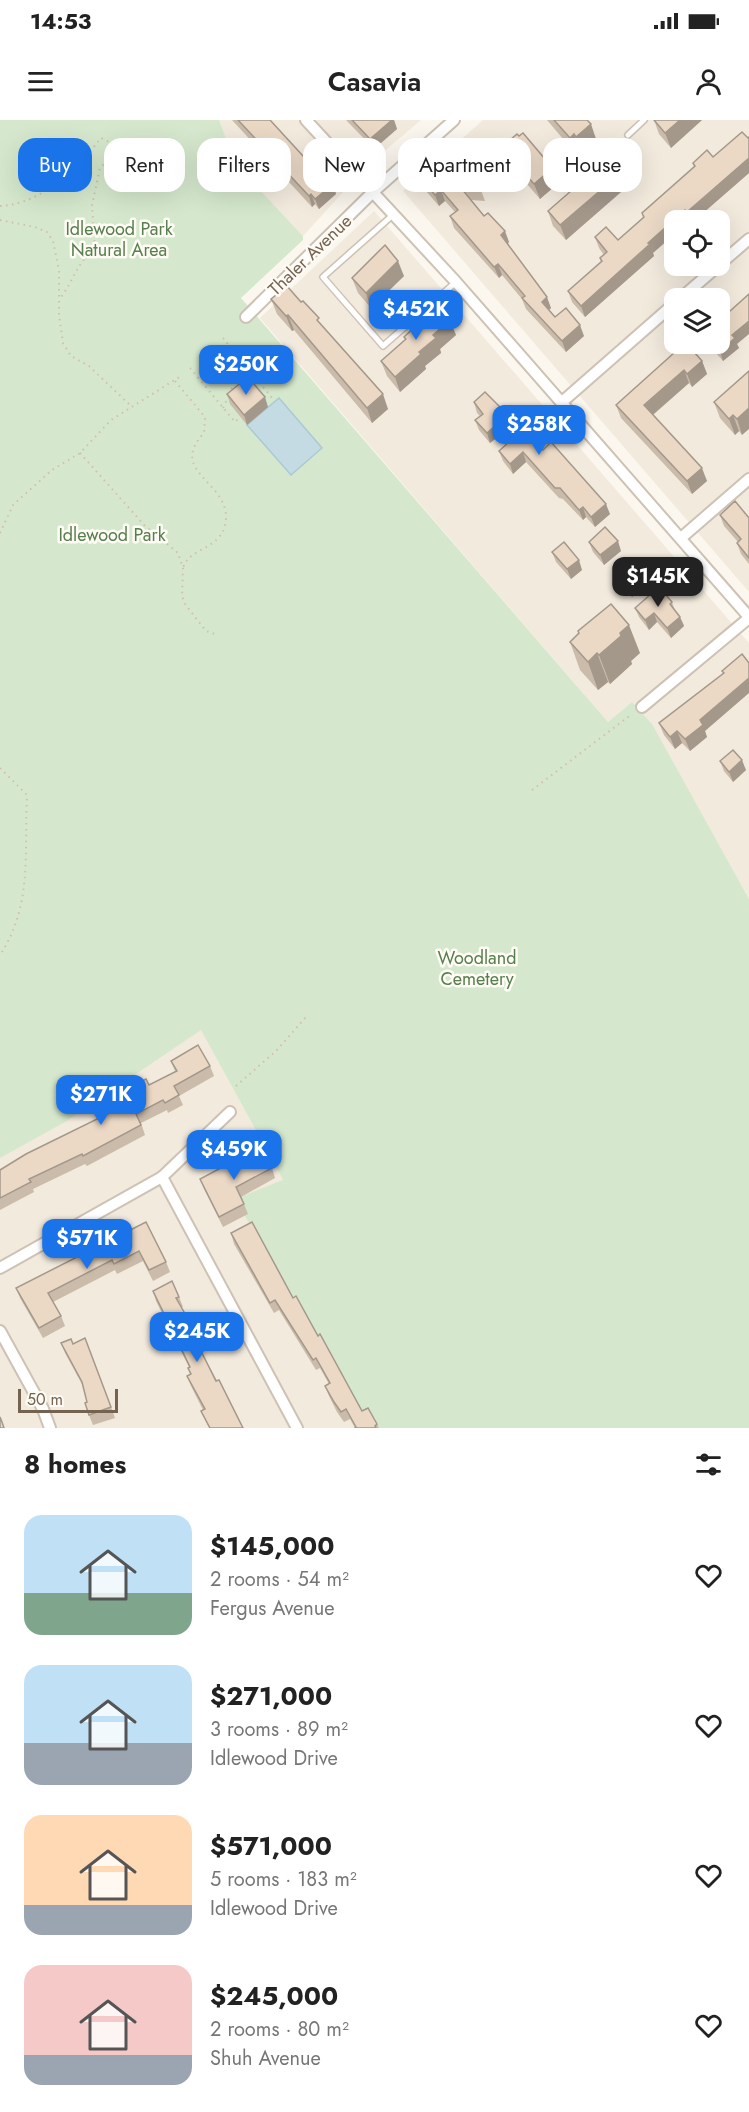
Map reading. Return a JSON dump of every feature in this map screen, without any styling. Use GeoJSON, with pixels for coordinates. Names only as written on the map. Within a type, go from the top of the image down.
{"type":"FeatureCollection","features":[{"type":"Feature","properties":{"kind":"street"},"geometry":{"type":"LineString","coordinates":[[306,120],[323,138]]}},
{"type":"Feature","properties":{"kind":"street","name":"Thaler Avenue"},"geometry":{"type":"LineString","coordinates":[[386,180],[454,120]]}},
{"type":"Feature","properties":{"kind":"street"},"geometry":{"type":"LineString","coordinates":[[373,192],[456,282],[749,617],[642,707]]}},
{"type":"Feature","properties":{"kind":"street","name":"Thaler Avenue"},"geometry":{"type":"LineString","coordinates":[[246,317],[373,192]]}},
{"type":"Feature","properties":{"kind":"street"},"geometry":{"type":"LineString","coordinates":[[730,255],[749,239]]}},
{"type":"Feature","properties":{"kind":"street"},"geometry":{"type":"LineString","coordinates":[[693,288],[706,276]]}},
{"type":"Feature","properties":{"kind":"street"},"geometry":{"type":"LineString","coordinates":[[562,402],[664,313]]}},
{"type":"Feature","properties":{"kind":"street"},"geometry":{"type":"LineString","coordinates":[[681,538],[749,479]]}},
{"type":"Feature","properties":{"kind":"street"},"geometry":{"type":"LineString","coordinates":[[0,1268],[162,1177],[230,1112]]}},
{"type":"Feature","properties":{"kind":"street"},"geometry":{"type":"LineString","coordinates":[[162,1177],[297,1428]]}},
{"type":"Feature","properties":{"kind":"street"},"geometry":{"type":"LineString","coordinates":[[0,1331],[43,1409],[50,1428]]}},
{"type":"Feature","properties":{"kind":"lane"},"geometry":{"type":"LineString","coordinates":[[628,135],[644,120]]}},
{"type":"Feature","properties":{"kind":"lane"},"geometry":{"type":"LineString","coordinates":[[394,214],[323,277],[383,346],[456,282]]}},
{"type":"Feature","properties":{"kind":"path"},"geometry":{"type":"LineString","coordinates":[[0,206],[13,205],[63,179],[82,163],[101,138],[113,144],[108,160],[100,168],[92,205],[95,249],[81,259],[74,280],[61,297]]}},
{"type":"Feature","properties":{"kind":"path"},"geometry":{"type":"LineString","coordinates":[[0,220],[35,227],[47,232],[53,241],[59,270],[61,297],[59,315],[63,343],[71,356],[89,366],[132,407]]}},
{"type":"Feature","properties":{"kind":"path"},"geometry":{"type":"LineString","coordinates":[[222,338],[273,399]]}},
{"type":"Feature","properties":{"kind":"path"},"geometry":{"type":"LineString","coordinates":[[223,408],[244,364]]}},
{"type":"Feature","properties":{"kind":"path"},"geometry":{"type":"LineString","coordinates":[[190,368],[234,422],[238,419]]}},
{"type":"Feature","properties":{"kind":"path"},"geometry":{"type":"LineString","coordinates":[[0,533],[13,505],[52,470],[80,453],[111,420],[181,376]]}},
{"type":"Feature","properties":{"kind":"path"},"geometry":{"type":"LineString","coordinates":[[174,380],[205,417],[204,433],[195,442],[191,458],[196,470],[222,498],[226,519],[223,531],[213,545],[189,556],[183,568]]}},
{"type":"Feature","properties":{"kind":"path"},"geometry":{"type":"LineString","coordinates":[[80,453],[145,526],[178,553],[183,568],[185,604],[206,631],[215,634]]}},
{"type":"Feature","properties":{"kind":"path"},"geometry":{"type":"LineString","coordinates":[[532,790],[642,707]]}},
{"type":"Feature","properties":{"kind":"path"},"geometry":{"type":"LineString","coordinates":[[0,768],[27,795],[26,886],[14,934],[0,955]]}},
{"type":"Feature","properties":{"kind":"path"},"geometry":{"type":"LineString","coordinates":[[236,1086],[276,1051],[306,1017]]}},
{"type":"Feature","properties":{"kind":"shaded area"},"geometry":{"type":"Polygon","coordinates":[[[195,120],[421,120],[386,150],[386,138],[303,138],[303,192],[343,192],[303,236],[262,192],[291,192],[291,138],[212,138],[195,120]]]}},
{"type":"Feature","properties":{"kind":"shaded area"},"geometry":{"type":"Polygon","coordinates":[[[483,120],[749,120],[749,592],[404,192],[531,192],[531,138],[463,138],[483,120]]]}},
{"type":"Feature","properties":{"kind":"shaded area"},"geometry":{"type":"Polygon","coordinates":[[[374,211],[749,643],[749,899],[651,724],[632,702],[608,722],[260,318],[374,211]]]}},
{"type":"Feature","properties":{"kind":"shaded area"},"geometry":{"type":"Polygon","coordinates":[[[201,1029],[416,1428],[0,1428],[0,1142],[201,1029]]]}},
{"type":"Feature","properties":{"kind":"green space","name":"Woodland Cemetery"},"geometry":{"type":"Polygon","coordinates":[[[0,120],[219,120],[226,138],[197,138],[197,192],[262,192],[303,236],[303,240],[241,298],[608,722],[632,702],[652,724],[749,899],[749,1428],[369,1428],[235,1199],[283,1180],[201,1030],[65,1122],[0,1158],[0,120]]]}},
{"type":"Feature","properties":{"kind":"water"},"geometry":{"type":"Polygon","coordinates":[[[279,398],[322,448],[291,475],[247,425],[279,398]]]}},
{"type":"Feature","properties":{"kind":"building"},"geometry":{"type":"Polygon","coordinates":[[[238,120],[270,120],[287,138],[255,138],[238,120]]]}},
{"type":"Feature","properties":{"kind":"building"},"geometry":{"type":"Polygon","coordinates":[[[352,120],[392,120],[371,138],[352,120]]]}},
{"type":"Feature","properties":{"kind":"building"},"geometry":{"type":"Polygon","coordinates":[[[554,120],[587,120],[591,124],[576,137],[574,134],[570,138],[554,120]]]}},
{"type":"Feature","properties":{"kind":"building"},"geometry":{"type":"Polygon","coordinates":[[[654,120],[680,120],[665,133],[654,120]]]}},
{"type":"Feature","properties":{"kind":"building"},"geometry":{"type":"Polygon","coordinates":[[[742,132],[749,137],[749,158],[689,210],[664,210],[664,229],[581,306],[568,291],[602,261],[600,258],[607,252],[595,237],[606,227],[618,240],[644,217],[642,213],[695,166],[693,163],[707,150],[713,157],[742,132]]]}},
{"type":"Feature","properties":{"kind":"building"},"geometry":{"type":"Polygon","coordinates":[[[523,133],[527,138],[512,138],[517,134],[519,136],[523,133]]]}},
{"type":"Feature","properties":{"kind":"building"},"geometry":{"type":"Polygon","coordinates":[[[531,142],[543,157],[543,176],[534,184],[531,181],[531,142]]]}},
{"type":"Feature","properties":{"kind":"building"},"geometry":{"type":"Polygon","coordinates":[[[291,143],[303,156],[303,190],[291,177],[291,143]]]}},
{"type":"Feature","properties":{"kind":"building"},"geometry":{"type":"Polygon","coordinates":[[[305,192],[323,192],[315,199],[311,194],[309,196],[305,192]]]}},
{"type":"Feature","properties":{"kind":"building"},"geometry":{"type":"Polygon","coordinates":[[[443,192],[464,192],[484,216],[488,213],[505,231],[501,235],[547,297],[542,302],[555,317],[566,308],[580,325],[562,341],[522,298],[525,296],[498,264],[494,267],[450,216],[458,210],[443,192]]]}},
{"type":"Feature","properties":{"kind":"building"},"geometry":{"type":"Polygon","coordinates":[[[570,192],[598,192],[560,225],[548,211],[570,192]]]}},
{"type":"Feature","properties":{"kind":"building"},"geometry":{"type":"Polygon","coordinates":[[[385,245],[398,261],[366,293],[352,278],[385,245]]]}},
{"type":"Feature","properties":{"kind":"building"},"geometry":{"type":"Polygon","coordinates":[[[287,286],[319,318],[317,320],[383,394],[367,408],[288,315],[286,316],[271,299],[287,286]]]}},
{"type":"Feature","properties":{"kind":"building"},"geometry":{"type":"Polygon","coordinates":[[[749,294],[749,321],[732,335],[735,338],[730,342],[730,311],[749,294]]]}},
{"type":"Feature","properties":{"kind":"building"},"geometry":{"type":"Polygon","coordinates":[[[436,305],[450,320],[433,335],[436,338],[419,352],[421,354],[395,377],[381,361],[406,339],[404,337],[420,322],[418,320],[436,305]]]}},
{"type":"Feature","properties":{"kind":"building"},"geometry":{"type":"Polygon","coordinates":[[[673,354],[696,354],[702,361],[687,374],[684,370],[644,405],[702,468],[687,481],[616,405],[673,354]]]}},
{"type":"Feature","properties":{"kind":"building"},"geometry":{"type":"Polygon","coordinates":[[[749,371],[749,408],[737,419],[733,415],[729,419],[714,402],[749,371]]]}},
{"type":"Feature","properties":{"kind":"building"},"geometry":{"type":"Polygon","coordinates":[[[248,377],[265,397],[244,415],[227,394],[248,377]]]}},
{"type":"Feature","properties":{"kind":"building"},"geometry":{"type":"Polygon","coordinates":[[[485,392],[543,450],[551,442],[606,504],[591,517],[583,507],[579,510],[560,488],[555,488],[523,452],[510,464],[499,451],[509,442],[495,426],[487,433],[475,420],[483,414],[474,402],[485,392]]]}},
{"type":"Feature","properties":{"kind":"building"},"geometry":{"type":"Polygon","coordinates":[[[735,501],[749,518],[749,558],[737,543],[741,539],[720,515],[735,501]]]}},
{"type":"Feature","properties":{"kind":"building"},"geometry":{"type":"Polygon","coordinates":[[[605,527],[618,541],[600,555],[589,542],[605,527]]]}},
{"type":"Feature","properties":{"kind":"building"},"geometry":{"type":"Polygon","coordinates":[[[564,542],[579,560],[567,569],[552,552],[564,542]]]}},
{"type":"Feature","properties":{"kind":"building"},"geometry":{"type":"Polygon","coordinates":[[[634,560],[645,572],[628,586],[619,573],[634,560]]]}},
{"type":"Feature","properties":{"kind":"building"},"geometry":{"type":"Polygon","coordinates":[[[659,587],[672,602],[670,604],[680,617],[667,628],[654,613],[645,620],[635,608],[659,587]]]}},
{"type":"Feature","properties":{"kind":"building"},"geometry":{"type":"Polygon","coordinates":[[[611,604],[629,625],[620,633],[621,636],[588,662],[570,642],[579,633],[578,631],[611,604]]]}},
{"type":"Feature","properties":{"kind":"building"},"geometry":{"type":"Polygon","coordinates":[[[742,654],[749,663],[749,678],[700,720],[703,725],[685,739],[677,731],[670,737],[659,723],[724,673],[722,671],[742,654]]]}},
{"type":"Feature","properties":{"kind":"building"},"geometry":{"type":"Polygon","coordinates":[[[733,750],[742,760],[729,772],[720,761],[733,750]]]}},
{"type":"Feature","properties":{"kind":"building"},"geometry":{"type":"Polygon","coordinates":[[[198,1045],[210,1066],[174,1086],[179,1095],[165,1103],[163,1100],[136,1114],[141,1125],[83,1156],[82,1154],[29,1179],[31,1182],[0,1198],[0,1170],[26,1154],[140,1098],[134,1085],[146,1079],[149,1085],[177,1071],[171,1061],[198,1045]]]}},
{"type":"Feature","properties":{"kind":"building"},"geometry":{"type":"Polygon","coordinates":[[[260,1147],[272,1168],[236,1187],[244,1204],[219,1217],[200,1179],[260,1147]]]}},
{"type":"Feature","properties":{"kind":"building"},"geometry":{"type":"Polygon","coordinates":[[[146,1222],[166,1262],[149,1270],[139,1251],[114,1264],[112,1260],[48,1293],[61,1316],[39,1328],[16,1288],[146,1222]]]}},
{"type":"Feature","properties":{"kind":"building"},"geometry":{"type":"Polygon","coordinates":[[[252,1222],[293,1298],[296,1296],[318,1336],[320,1334],[362,1411],[368,1408],[377,1424],[376,1428],[355,1428],[346,1409],[341,1412],[325,1386],[330,1383],[316,1358],[313,1360],[275,1300],[270,1303],[231,1233],[252,1222]]]}},
{"type":"Feature","properties":{"kind":"building"},"geometry":{"type":"Polygon","coordinates":[[[172,1281],[179,1297],[176,1298],[199,1338],[196,1340],[203,1355],[216,1381],[219,1380],[243,1428],[210,1428],[201,1411],[205,1409],[187,1376],[191,1374],[188,1368],[190,1367],[153,1291],[172,1281]]]}},
{"type":"Feature","properties":{"kind":"building"},"geometry":{"type":"Polygon","coordinates":[[[85,1338],[111,1407],[89,1415],[82,1382],[61,1343],[71,1339],[73,1344],[85,1338]]]}},
{"type":"Feature","properties":{"kind":"building"},"geometry":{"type":"Polygon","coordinates":[[[0,1417],[2,1422],[4,1428],[0,1428],[0,1417]]]}},
{"type":"Feature","properties":{"kind":"park label","name":"Idlewood Park Natural Area"},"geometry":{"type":"Point","coordinates":[119,239]}},
{"type":"Feature","properties":{"kind":"park label","name":"Idlewood Park"},"geometry":{"type":"Point","coordinates":[112,535]}}]}
